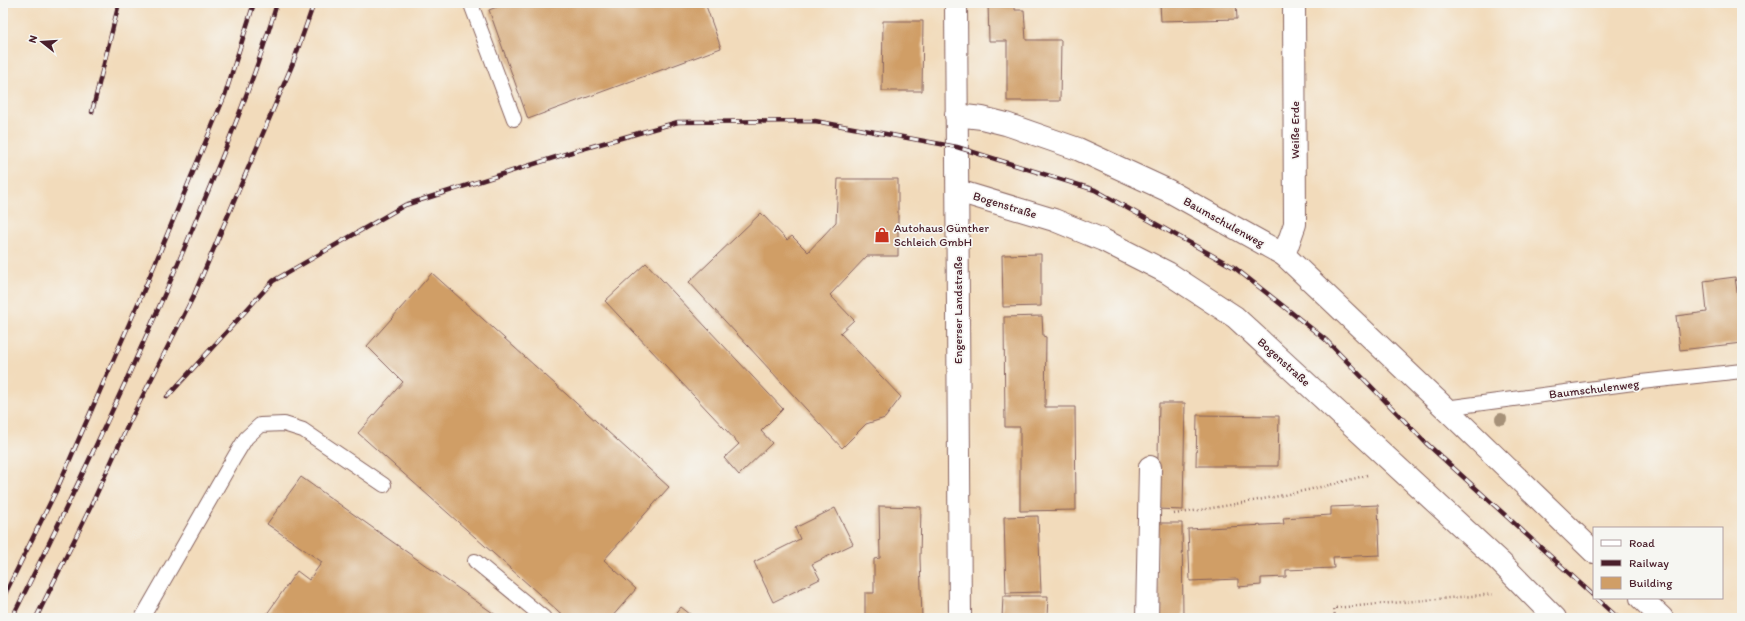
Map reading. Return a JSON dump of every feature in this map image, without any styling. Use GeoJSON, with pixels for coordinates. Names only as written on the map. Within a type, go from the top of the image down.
{"type":"FeatureCollection","features":[{"type":"Feature","properties":{"kind":"street","name":"Engerser Landstraße"},"geometry":{"type":"LineString","coordinates":[[956,3],[960,618]]}},
{"type":"Feature","properties":{"kind":"street","name":"Weiße Erde"},"geometry":{"type":"LineString","coordinates":[[1284,254],[1295,224],[1294,3]]}},
{"type":"Feature","properties":{"kind":"street","name":"Baumschulenweg"},"geometry":{"type":"LineString","coordinates":[[956,115],[982,118],[1006,124],[1078,149],[1169,191],[1284,254],[1593,551]]}},
{"type":"Feature","properties":{"kind":"street","name":"Bogenstraße"},"geometry":{"type":"LineString","coordinates":[[958,191],[1054,220],[1103,240],[1168,273],[1235,317],[1500,562],[1555,618]]}},
{"type":"Feature","properties":{"kind":"street"},"geometry":{"type":"LineString","coordinates":[[1147,618],[1150,467]]}},
{"type":"Feature","properties":{"kind":"street"},"geometry":{"type":"LineString","coordinates":[[1642,599],[1662,618]]}},
{"type":"Feature","properties":{"kind":"lane"},"geometry":{"type":"LineString","coordinates":[[475,3],[472,7],[514,119]]}},
{"type":"Feature","properties":{"kind":"lane","name":"Baumschulenweg"},"geometry":{"type":"LineString","coordinates":[[1445,408],[1641,382],[1742,371]]}},
{"type":"Feature","properties":{"kind":"lane"},"geometry":{"type":"LineString","coordinates":[[142,618],[234,456],[246,438],[260,425],[284,424],[303,430],[384,485]]}},
{"type":"Feature","properties":{"kind":"lane"},"geometry":{"type":"LineString","coordinates":[[475,561],[544,618]]}},
{"type":"Feature","properties":{"kind":"path"},"geometry":{"type":"LineString","coordinates":[[1149,518],[1250,502],[1331,485],[1396,466]]}},
{"type":"Feature","properties":{"kind":"path"},"geometry":{"type":"LineString","coordinates":[[1334,618],[1334,608],[1528,591]]}},
{"type":"Feature","properties":{"kind":"building"},"geometry":{"type":"Polygon","coordinates":[[[507,3],[705,3],[721,48],[528,119],[489,10],[507,3]]]}},
{"type":"Feature","properties":{"kind":"building"},"geometry":{"type":"Polygon","coordinates":[[[988,3],[1015,3],[1015,10],[1024,10],[1026,40],[1061,40],[1060,101],[1007,101],[1007,41],[989,41],[988,3]]]}},
{"type":"Feature","properties":{"kind":"building"},"geometry":{"type":"Polygon","coordinates":[[[1160,3],[1236,3],[1237,19],[1161,21],[1160,3]]]}},
{"type":"Feature","properties":{"kind":"building"},"geometry":{"type":"Polygon","coordinates":[[[883,21],[923,21],[922,91],[882,91],[883,21]]]}},
{"type":"Feature","properties":{"kind":"building"},"geometry":{"type":"Polygon","coordinates":[[[838,179],[898,179],[898,256],[867,256],[830,295],[854,320],[840,333],[901,397],[885,418],[866,424],[842,448],[689,282],[761,213],[787,240],[792,236],[808,252],[836,222],[838,179]]]}},
{"type":"Feature","properties":{"kind":"building"},"geometry":{"type":"Polygon","coordinates":[[[1041,254],[1041,306],[1003,307],[1002,255],[1041,254]]]}},
{"type":"Feature","properties":{"kind":"building"},"geometry":{"type":"Polygon","coordinates":[[[646,263],[783,409],[761,431],[772,443],[739,475],[724,458],[739,444],[605,301],[646,263]]]}},
{"type":"Feature","properties":{"kind":"building"},"geometry":{"type":"Polygon","coordinates":[[[432,273],[669,487],[604,560],[636,589],[611,618],[566,618],[358,433],[403,382],[367,346],[432,273]]]}},
{"type":"Feature","properties":{"kind":"building"},"geometry":{"type":"Polygon","coordinates":[[[1735,277],[1742,328],[1742,343],[1680,350],[1676,316],[1707,312],[1704,281],[1735,277]]]}},
{"type":"Feature","properties":{"kind":"building"},"geometry":{"type":"Polygon","coordinates":[[[1042,316],[1043,336],[1046,337],[1045,407],[1075,407],[1076,510],[1020,511],[1020,427],[1005,427],[1004,317],[1042,316]]]}},
{"type":"Feature","properties":{"kind":"building"},"geometry":{"type":"Polygon","coordinates":[[[1159,403],[1185,403],[1183,510],[1157,509],[1159,403]]]}},
{"type":"Feature","properties":{"kind":"building"},"geometry":{"type":"Polygon","coordinates":[[[1197,415],[1279,416],[1278,466],[1196,466],[1197,415]]]}},
{"type":"Feature","properties":{"kind":"building"},"geometry":{"type":"Polygon","coordinates":[[[301,477],[500,618],[264,618],[297,571],[309,580],[322,562],[267,524],[301,477]]]}},
{"type":"Feature","properties":{"kind":"building"},"geometry":{"type":"Polygon","coordinates":[[[1378,505],[1380,555],[1333,557],[1334,568],[1286,570],[1286,577],[1261,578],[1261,585],[1238,587],[1238,579],[1190,581],[1188,529],[1284,524],[1283,518],[1331,515],[1331,507],[1378,505]]]}},
{"type":"Feature","properties":{"kind":"building"},"geometry":{"type":"Polygon","coordinates":[[[879,506],[921,507],[920,558],[922,618],[865,618],[865,593],[874,593],[874,559],[880,558],[879,506]]]}},
{"type":"Feature","properties":{"kind":"building"},"geometry":{"type":"Polygon","coordinates":[[[835,508],[853,544],[812,564],[820,579],[773,602],[754,562],[800,539],[795,528],[835,508]]]}},
{"type":"Feature","properties":{"kind":"building"},"geometry":{"type":"Polygon","coordinates":[[[1038,516],[1041,592],[1006,593],[1004,517],[1038,516]]]}},
{"type":"Feature","properties":{"kind":"building"},"geometry":{"type":"Polygon","coordinates":[[[1157,523],[1182,523],[1183,618],[1158,618],[1157,523]]]}},
{"type":"Feature","properties":{"kind":"building"},"geometry":{"type":"Polygon","coordinates":[[[1003,596],[1048,596],[1047,618],[1002,618],[1003,596]]]}},
{"type":"Feature","properties":{"kind":"building"},"geometry":{"type":"Polygon","coordinates":[[[681,607],[695,618],[672,618],[681,607]]]}},
{"type":"Feature","properties":{"kind":"railway"},"geometry":{"type":"LineString","coordinates":[[92,112],[119,3]]}},
{"type":"Feature","properties":{"kind":"railway"},"geometry":{"type":"LineString","coordinates":[[3,598],[57,489],[147,283],[225,95],[254,3]]}},
{"type":"Feature","properties":{"kind":"railway"},"geometry":{"type":"LineString","coordinates":[[12,618],[105,426],[150,328],[238,117],[259,60],[277,3]]}},
{"type":"Feature","properties":{"kind":"railway"},"geometry":{"type":"LineString","coordinates":[[36,618],[91,506],[129,423],[194,295],[293,63],[314,3]]}},
{"type":"Feature","properties":{"kind":"railway"},"geometry":{"type":"LineString","coordinates":[[167,397],[273,281],[405,205],[575,151],[678,122],[815,121],[957,147],[1095,190],[1235,268],[1326,340],[1426,443],[1593,595]]}},
{"type":"Feature","properties":{"kind":"railway"},"geometry":{"type":"LineString","coordinates":[[1597,599],[1618,618]]}},
{"type":"Feature","properties":{"kind":"place","name":"Autohaus Günther Schleich GmbH"},"geometry":{"type":"Point","coordinates":[882,235]}}]}
